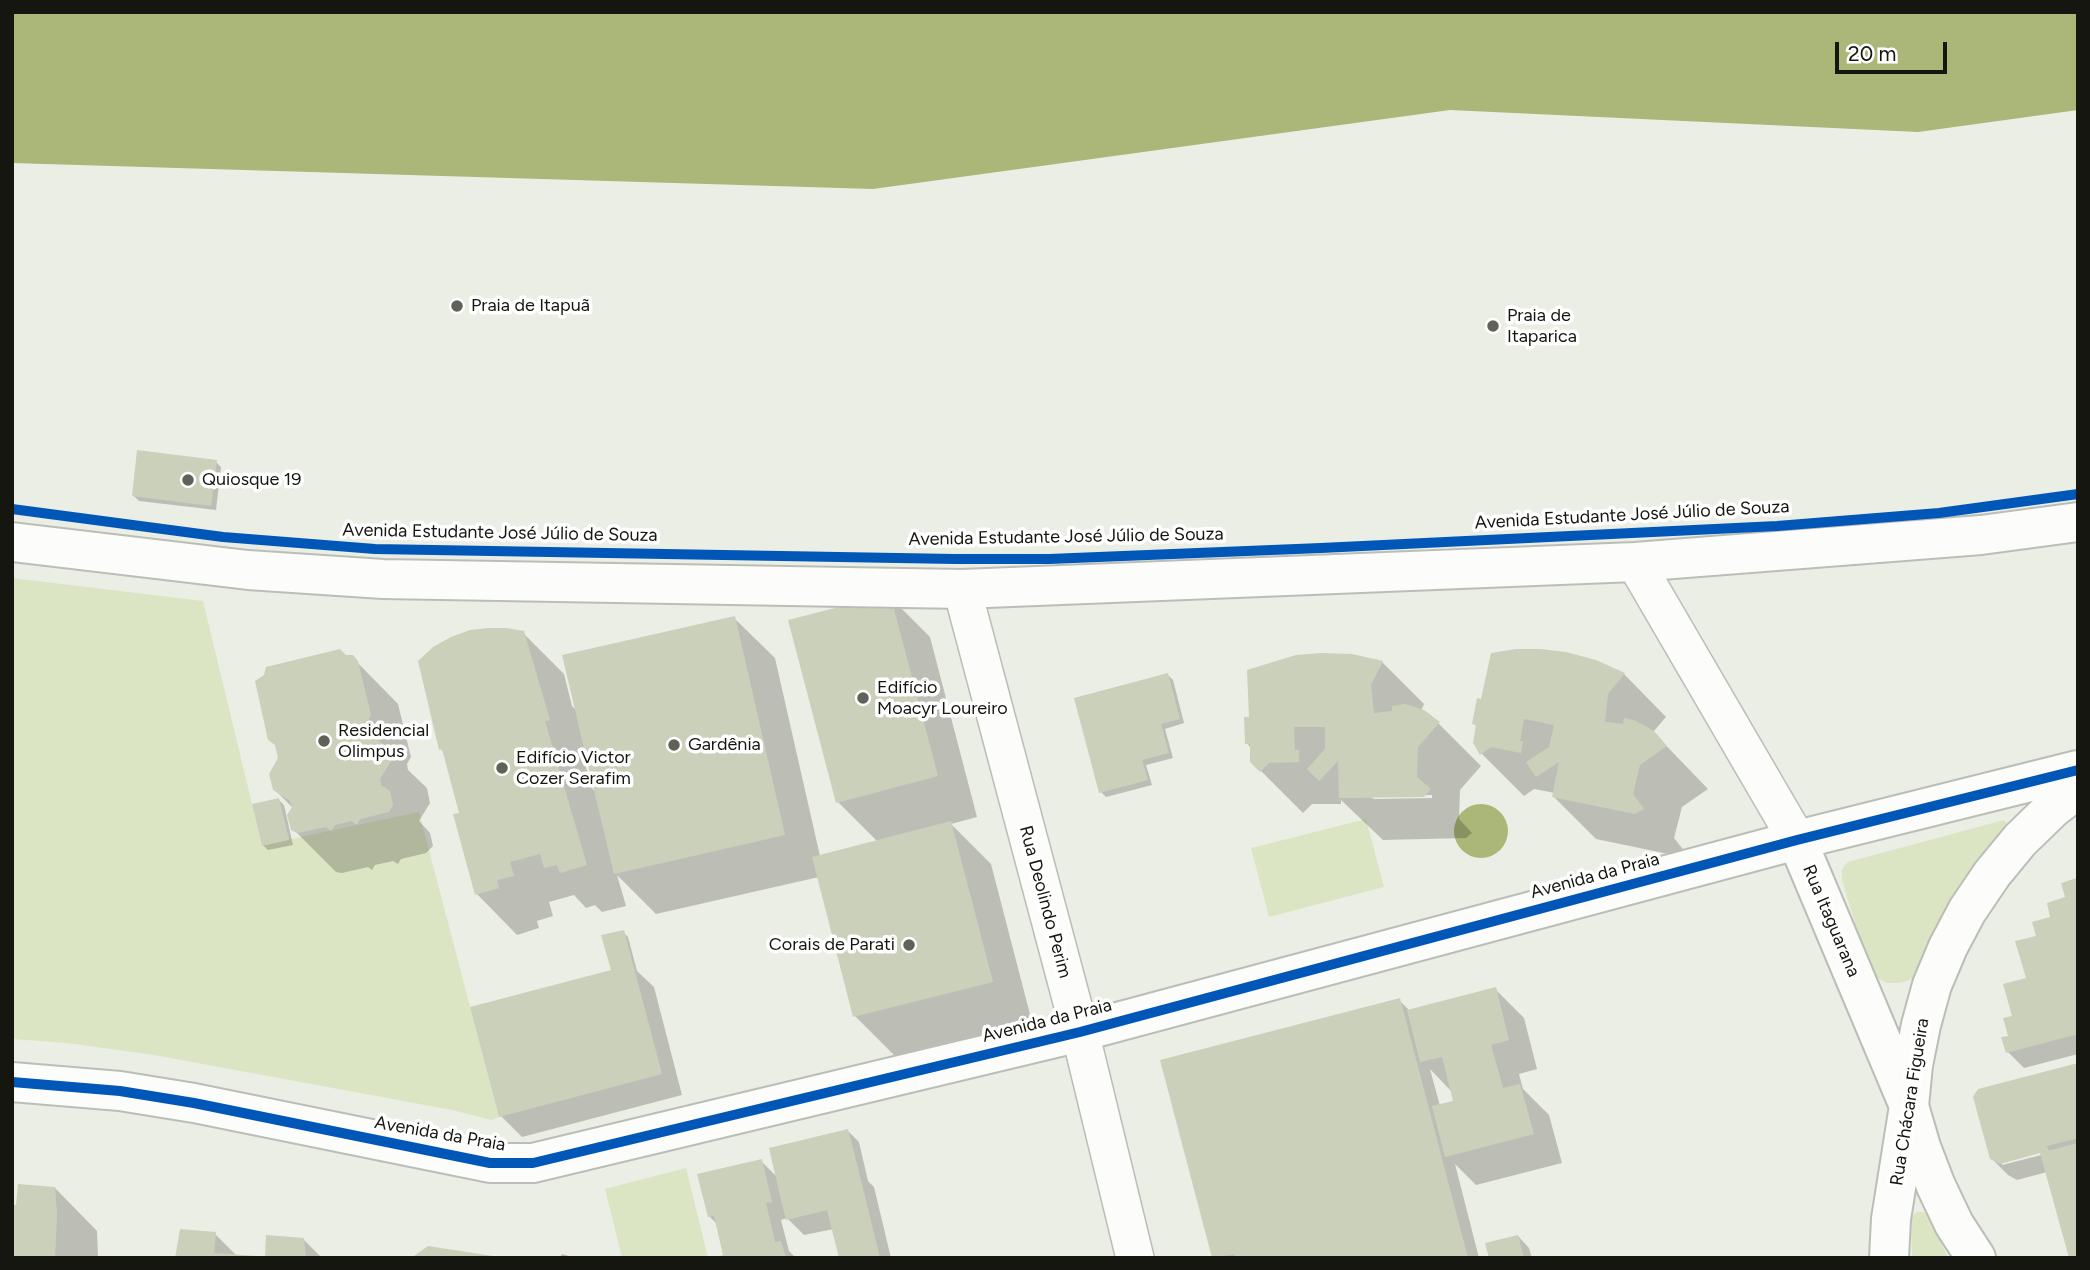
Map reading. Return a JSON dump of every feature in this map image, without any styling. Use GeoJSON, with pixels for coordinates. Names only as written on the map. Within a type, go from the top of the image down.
{"type":"FeatureCollection","features":[{"type":"Feature","properties":{"kind":"street"},"geometry":{"type":"LineString","coordinates":[[12,542],[248,570],[383,579],[962,589],[1636,562],[1981,535],[2078,522]]}},
{"type":"Feature","properties":{"kind":"street","name":"Rua Itaguarana"},"geometry":{"type":"LineString","coordinates":[[1636,562],[1797,839],[1909,1106],[1936,1186],[1954,1224],[1976,1258]]}},
{"type":"Feature","properties":{"kind":"street","name":"Rua Deolindo Perim"},"geometry":{"type":"LineString","coordinates":[[962,589],[1080,1032],[1135,1258]]}},
{"type":"Feature","properties":{"kind":"street","name":"Avenida da Praia"},"geometry":{"type":"LineString","coordinates":[[12,1082],[120,1091],[182,1101],[490,1163],[511,1164],[554,1159],[1080,1032],[1797,839],[2078,770]]}},
{"type":"Feature","properties":{"kind":"street","name":"Rua Chácara Figueira"},"geometry":{"type":"LineString","coordinates":[[1889,1258],[1891,1219],[1913,1065],[1921,1025],[1948,947],[1967,911],[2020,839],[2078,789]]}},
{"type":"Feature","properties":{"kind":"street"},"geometry":{"type":"LineString","coordinates":[[1859,986],[1878,1000],[1901,1003],[1928,989],[1936,977]]}},
{"type":"Feature","properties":{"kind":"shaded area"},"geometry":{"type":"Polygon","coordinates":[[[12,12],[2078,12],[2078,110],[1918,132],[1450,110],[873,189],[12,163],[12,12]]]}},
{"type":"Feature","properties":{"kind":"shaded area"},"geometry":{"type":"Polygon","coordinates":[[[12,578],[203,601],[262,845],[419,812],[499,1117],[491,1120],[452,1110],[154,1055],[67,1043],[12,1039],[12,578]]]}},
{"type":"Feature","properties":{"kind":"shaded area"},"geometry":{"type":"Polygon","coordinates":[[[1481,804],[1500,812],[1508,831],[1500,850],[1481,858],[1462,850],[1454,831],[1462,812],[1481,804]]]}},
{"type":"Feature","properties":{"kind":"shaded area"},"geometry":{"type":"Polygon","coordinates":[[[1366,819],[1384,887],[1269,917],[1251,848],[1366,819]]]}},
{"type":"Feature","properties":{"kind":"shaded area"},"geometry":{"type":"Polygon","coordinates":[[[2004,820],[2008,826],[1919,973],[1910,980],[1899,983],[1887,983],[1877,978],[1866,960],[1842,880],[1844,866],[1848,862],[2004,820]]]}},
{"type":"Feature","properties":{"kind":"shaded area"},"geometry":{"type":"Polygon","coordinates":[[[686,1168],[708,1258],[622,1258],[605,1189],[686,1168]]]}},
{"type":"Feature","properties":{"kind":"shaded area"},"geometry":{"type":"Polygon","coordinates":[[[1917,1212],[1924,1212],[1930,1217],[1948,1258],[1912,1258],[1911,1223],[1912,1216],[1917,1212]]]}},
{"type":"Feature","properties":{"kind":"building","name":"Quiosque 19"},"geometry":{"type":"Polygon","coordinates":[[[137,450],[217,460],[211,506],[132,496],[137,450]]]}},
{"type":"Feature","properties":{"kind":"building","name":"Edifício Moacyr Loureiro"},"geometry":{"type":"Polygon","coordinates":[[[890,594],[938,776],[836,803],[788,620],[890,594]]]}},
{"type":"Feature","properties":{"kind":"building","name":"Gardênia"},"geometry":{"type":"Polygon","coordinates":[[[735,616],[785,835],[614,874],[562,655],[735,616]]]}},
{"type":"Feature","properties":{"kind":"building","name":"Edifício Victor Cozer Serafim"},"geometry":{"type":"Polygon","coordinates":[[[488,628],[524,631],[550,720],[545,721],[587,865],[560,873],[557,865],[544,868],[540,854],[510,862],[514,876],[497,880],[499,888],[475,895],[453,814],[459,813],[442,749],[439,750],[418,661],[433,647],[451,637],[470,630],[488,628]]]}},
{"type":"Feature","properties":{"kind":"building","name":"Residencial Olimpus"},"geometry":{"type":"Polygon","coordinates":[[[340,649],[346,655],[353,655],[358,661],[371,715],[367,723],[370,735],[386,746],[391,761],[380,779],[381,785],[390,791],[393,805],[389,812],[360,819],[357,825],[351,821],[335,825],[331,831],[326,827],[297,833],[291,830],[287,815],[292,807],[290,801],[273,790],[269,774],[278,758],[275,745],[268,740],[255,681],[264,675],[266,667],[340,649]]]}},
{"type":"Feature","properties":{"kind":"building"},"geometry":{"type":"Polygon","coordinates":[[[1516,649],[1566,652],[1596,660],[1625,673],[1608,694],[1605,722],[1623,724],[1624,718],[1636,721],[1654,731],[1667,746],[1640,765],[1633,794],[1644,809],[1635,814],[1552,797],[1559,762],[1536,777],[1526,762],[1549,747],[1554,725],[1524,719],[1521,753],[1491,747],[1480,755],[1473,743],[1476,725],[1472,724],[1477,698],[1481,699],[1491,653],[1516,649]]]}},
{"type":"Feature","properties":{"kind":"building"},"geometry":{"type":"Polygon","coordinates":[[[1352,654],[1383,661],[1371,685],[1374,713],[1392,711],[1392,706],[1405,704],[1424,710],[1440,722],[1418,747],[1417,777],[1431,789],[1424,797],[1339,798],[1338,761],[1319,781],[1307,769],[1325,749],[1325,727],[1294,727],[1295,750],[1299,750],[1299,762],[1269,763],[1260,772],[1250,762],[1250,744],[1245,744],[1244,717],[1249,717],[1247,670],[1296,655],[1352,654]]]}},
{"type":"Feature","properties":{"kind":"building"},"geometry":{"type":"Polygon","coordinates":[[[1168,673],[1180,719],[1161,724],[1169,753],[1142,760],[1148,780],[1099,793],[1074,698],[1168,673]]]}},
{"type":"Feature","properties":{"kind":"building"},"geometry":{"type":"Polygon","coordinates":[[[279,798],[289,840],[262,846],[252,804],[279,798]]]}},
{"type":"Feature","properties":{"kind":"building","name":"Corais de Parati"},"geometry":{"type":"Polygon","coordinates":[[[951,821],[993,982],[853,1017],[812,857],[951,821]]]}},
{"type":"Feature","properties":{"kind":"building"},"geometry":{"type":"Polygon","coordinates":[[[2077,878],[2078,1034],[2006,1053],[2001,1037],[2008,1036],[2003,1018],[2012,1016],[2003,984],[2026,978],[2015,941],[2036,936],[2032,922],[2050,917],[2047,903],[2065,897],[2061,883],[2077,878]]]}},
{"type":"Feature","properties":{"kind":"building"},"geometry":{"type":"Polygon","coordinates":[[[624,930],[662,1074],[499,1117],[470,1007],[611,970],[601,935],[624,930]]]}},
{"type":"Feature","properties":{"kind":"building"},"geometry":{"type":"Polygon","coordinates":[[[1496,987],[1509,1040],[1491,1045],[1503,1088],[1520,1084],[1534,1134],[1445,1157],[1432,1106],[1453,1101],[1442,1057],[1420,1062],[1407,1010],[1496,987]]]}},
{"type":"Feature","properties":{"kind":"building"},"geometry":{"type":"Polygon","coordinates":[[[1400,998],[1468,1258],[1235,1258],[1234,1254],[1212,1258],[1160,1060],[1400,998]]]}},
{"type":"Feature","properties":{"kind":"building"},"geometry":{"type":"Polygon","coordinates":[[[2078,1063],[2078,1138],[2047,1146],[2048,1151],[2078,1143],[2078,1258],[2069,1258],[2040,1153],[2000,1164],[1990,1159],[1973,1097],[1978,1089],[2078,1063]]]}},
{"type":"Feature","properties":{"kind":"building"},"geometry":{"type":"Polygon","coordinates":[[[848,1129],[880,1258],[839,1258],[827,1210],[786,1220],[769,1148],[848,1129]]]}},
{"type":"Feature","properties":{"kind":"building"},"geometry":{"type":"Polygon","coordinates":[[[762,1159],[772,1202],[766,1203],[775,1242],[781,1241],[786,1258],[715,1258],[723,1255],[714,1216],[708,1217],[697,1174],[762,1159]]]}},
{"type":"Feature","properties":{"kind":"building"},"geometry":{"type":"Polygon","coordinates":[[[18,1184],[55,1187],[55,1258],[12,1258],[12,1205],[16,1205],[18,1184]]]}},
{"type":"Feature","properties":{"kind":"building"},"geometry":{"type":"Polygon","coordinates":[[[180,1229],[216,1232],[214,1253],[257,1258],[175,1258],[180,1229]]]}},
{"type":"Feature","properties":{"kind":"building"},"geometry":{"type":"Polygon","coordinates":[[[266,1235],[304,1238],[306,1258],[265,1258],[266,1235]]]}},
{"type":"Feature","properties":{"kind":"building"},"geometry":{"type":"Polygon","coordinates":[[[1518,1235],[1524,1258],[1489,1258],[1485,1243],[1518,1235]]]}},
{"type":"Feature","properties":{"kind":"building"},"geometry":{"type":"Polygon","coordinates":[[[428,1246],[493,1256],[493,1258],[411,1258],[428,1246]]]}},
{"type":"Feature","properties":{"kind":"cycle path","name":"Avenida Estudante José Júlio de Souza"},"geometry":{"type":"LineString","coordinates":[[12,509],[223,537],[375,549],[1049,559],[1777,526],[1939,513],[2078,494]]}},
{"type":"Feature","properties":{"kind":"cycle path"},"geometry":{"type":"LineString","coordinates":[[12,1082],[120,1091],[194,1103],[490,1163],[533,1163],[1080,1032],[1797,840],[2078,770]]}},
{"type":"Feature","properties":{"kind":"place","name":"Praia de Itapuã"},"geometry":{"type":"Point","coordinates":[457,306]}},
{"type":"Feature","properties":{"kind":"place","name":"Praia de Itaparica"},"geometry":{"type":"Point","coordinates":[1493,326]}},
{"type":"Feature","properties":{"kind":"place","name":"Quiosque 19"},"geometry":{"type":"Point","coordinates":[188,480]}},
{"type":"Feature","properties":{"kind":"place","name":"Edifício Moacyr Loureiro"},"geometry":{"type":"Point","coordinates":[863,698]}},
{"type":"Feature","properties":{"kind":"place","name":"Residencial Olimpus"},"geometry":{"type":"Point","coordinates":[324,741]}},
{"type":"Feature","properties":{"kind":"place","name":"Gardênia"},"geometry":{"type":"Point","coordinates":[674,745]}},
{"type":"Feature","properties":{"kind":"place","name":"Edifício Victor Cozer Serafim"},"geometry":{"type":"Point","coordinates":[502,768]}},
{"type":"Feature","properties":{"kind":"place","name":"Corais de Parati"},"geometry":{"type":"Point","coordinates":[909,945]}}]}
